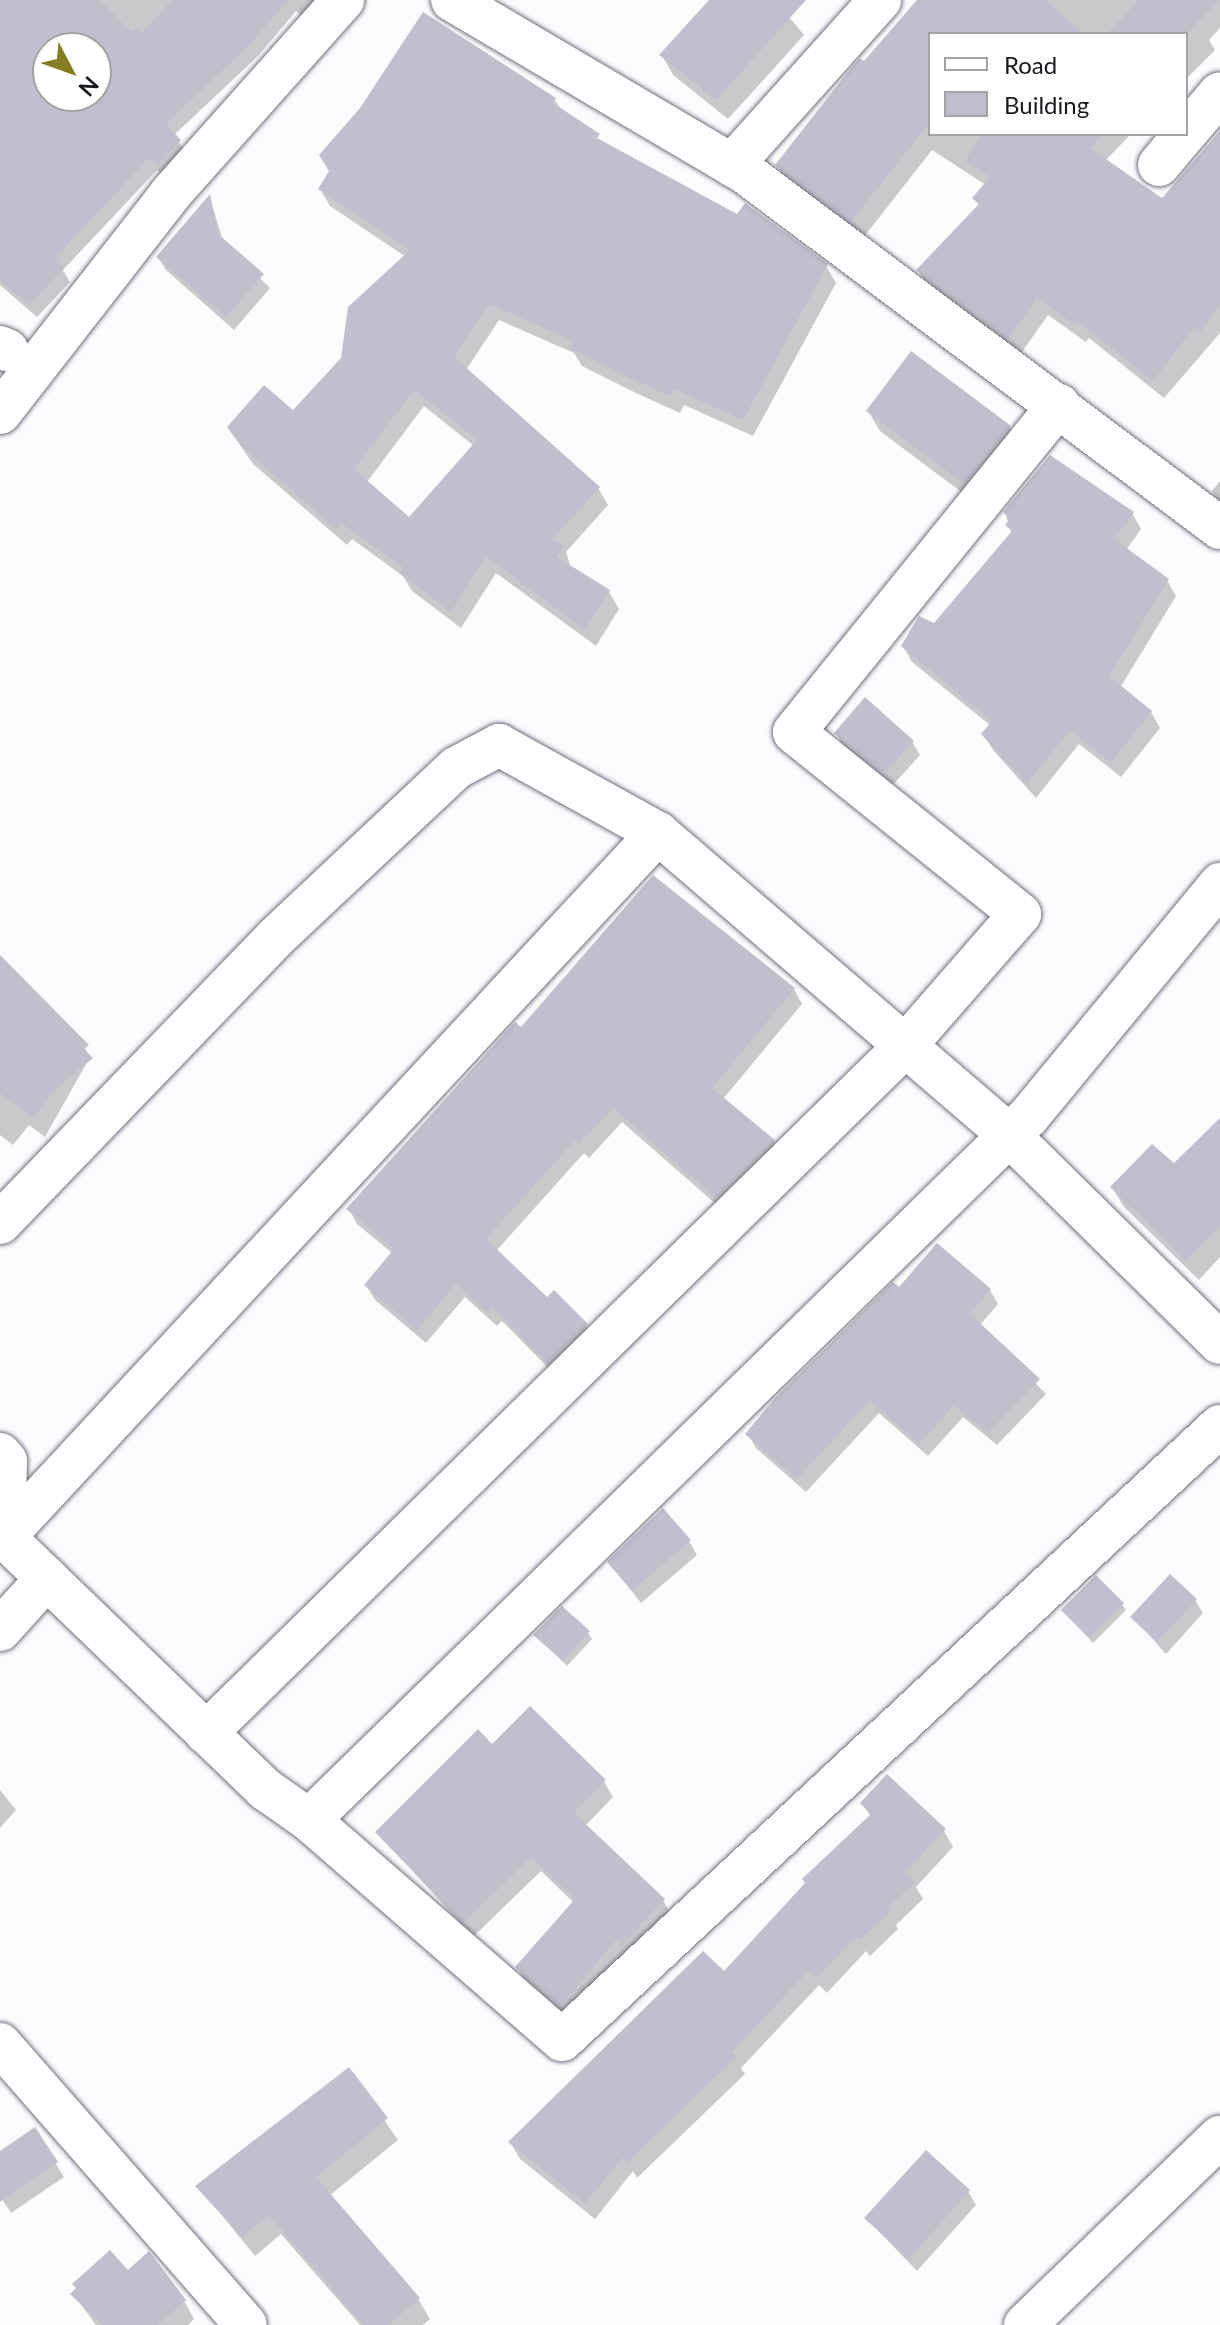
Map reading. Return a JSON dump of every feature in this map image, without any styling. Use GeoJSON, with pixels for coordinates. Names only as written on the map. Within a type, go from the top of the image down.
{"type":"FeatureCollection","features":[{"type":"Feature","properties":{"kind":"street"},"geometry":{"type":"LineString","coordinates":[[0,413],[171,193],[343,0]]}},
{"type":"Feature","properties":{"kind":"street"},"geometry":{"type":"LineString","coordinates":[[452,0],[732,165],[1059,405],[1220,528]]}},
{"type":"Feature","properties":{"kind":"street"},"geometry":{"type":"LineString","coordinates":[[732,165],[880,0]]}},
{"type":"Feature","properties":{"kind":"street"},"geometry":{"type":"LineString","coordinates":[[1188,132],[1220,93]]}},
{"type":"Feature","properties":{"kind":"street"},"geometry":{"type":"LineString","coordinates":[[1159,165],[1184,136]]}},
{"type":"Feature","properties":{"kind":"street"},"geometry":{"type":"LineString","coordinates":[[206,1733],[905,1046],[1020,914],[794,732],[1059,405]]}},
{"type":"Feature","properties":{"kind":"street"},"geometry":{"type":"LineString","coordinates":[[0,1223],[275,938],[456,768],[499,745],[658,833],[1009,1135],[1220,1343]]}},
{"type":"Feature","properties":{"kind":"street"},"geometry":{"type":"LineString","coordinates":[[4,1537],[658,833]]}},
{"type":"Feature","properties":{"kind":"street"},"geometry":{"type":"LineString","coordinates":[[309,1820],[1009,1135],[1220,884]]}},
{"type":"Feature","properties":{"kind":"street"},"geometry":{"type":"LineString","coordinates":[[0,1454],[6,1461],[4,1537],[265,1789],[309,1820],[562,2040],[1220,1426]]}},
{"type":"Feature","properties":{"kind":"street"},"geometry":{"type":"LineString","coordinates":[[0,1630],[47,1578]]}},
{"type":"Feature","properties":{"kind":"street"},"geometry":{"type":"LineString","coordinates":[[0,2044],[246,2325]]}},
{"type":"Feature","properties":{"kind":"street"},"geometry":{"type":"LineString","coordinates":[[1025,2325],[1220,2137]]}},
{"type":"Feature","properties":{"kind":"building"},"geometry":{"type":"Polygon","coordinates":[[[0,0],[100,0],[131,32],[136,28],[141,34],[172,0],[288,0],[251,43],[166,124],[181,140],[157,165],[149,158],[54,259],[64,268],[29,305],[0,280],[0,0]]]}},
{"type":"Feature","properties":{"kind":"building"},"geometry":{"type":"Polygon","coordinates":[[[709,0],[806,0],[716,100],[659,55],[709,0]]]}},
{"type":"Feature","properties":{"kind":"building"},"geometry":{"type":"Polygon","coordinates":[[[917,0],[1045,0],[1082,32],[928,32],[928,125],[851,222],[775,165],[847,73],[860,58],[864,61],[917,0]]]}},
{"type":"Feature","properties":{"kind":"building"},"geometry":{"type":"Polygon","coordinates":[[[1139,0],[1219,0],[1188,33],[1109,32],[1139,0]]]}},
{"type":"Feature","properties":{"kind":"building"},"geometry":{"type":"Polygon","coordinates":[[[423,12],[556,98],[553,103],[600,134],[597,138],[737,214],[745,203],[828,264],[743,420],[674,389],[670,396],[625,376],[569,348],[573,341],[489,304],[454,357],[600,487],[552,539],[565,546],[557,557],[610,590],[585,630],[486,556],[451,612],[399,573],[404,568],[341,523],[336,529],[241,446],[227,427],[264,385],[293,410],[341,358],[348,307],[410,250],[318,189],[329,171],[319,155],[360,108],[423,12]],[[414,390],[354,469],[409,517],[477,440],[414,390]]]}},
{"type":"Feature","properties":{"kind":"building"},"geometry":{"type":"Polygon","coordinates":[[[1220,131],[1220,303],[1201,331],[1194,327],[1153,381],[1078,322],[1075,325],[1037,298],[1008,339],[916,270],[979,204],[972,198],[990,177],[965,161],[981,136],[1100,136],[1090,148],[1162,198],[1220,131]]]}},
{"type":"Feature","properties":{"kind":"building"},"geometry":{"type":"Polygon","coordinates":[[[210,194],[218,234],[264,274],[226,317],[156,257],[210,194]]]}},
{"type":"Feature","properties":{"kind":"building"},"geometry":{"type":"Polygon","coordinates":[[[911,351],[1011,426],[964,484],[866,411],[911,351]]]}},
{"type":"Feature","properties":{"kind":"building"},"geometry":{"type":"Polygon","coordinates":[[[1050,455],[1134,512],[1114,539],[1169,579],[1109,676],[1152,711],[1111,763],[1070,730],[1027,784],[981,734],[992,721],[901,646],[919,616],[934,623],[1012,531],[1005,525],[1010,518],[1003,512],[1050,455]]]}},
{"type":"Feature","properties":{"kind":"building"},"geometry":{"type":"Polygon","coordinates":[[[865,697],[914,741],[884,773],[834,733],[865,697]]]}},
{"type":"Feature","properties":{"kind":"building"},"geometry":{"type":"Polygon","coordinates":[[[653,875],[795,988],[712,1088],[775,1140],[716,1198],[613,1108],[579,1144],[575,1140],[486,1239],[547,1297],[554,1290],[588,1324],[548,1364],[493,1308],[488,1313],[456,1284],[417,1330],[364,1285],[394,1249],[346,1209],[515,1022],[521,1027],[653,875]]]}},
{"type":"Feature","properties":{"kind":"building"},"geometry":{"type":"Polygon","coordinates":[[[0,955],[89,1045],[84,1049],[93,1058],[53,1091],[33,1118],[0,1093],[0,955]]]}},
{"type":"Feature","properties":{"kind":"building"},"geometry":{"type":"Polygon","coordinates":[[[1220,1118],[1220,1225],[1186,1261],[1110,1187],[1152,1144],[1174,1163],[1220,1118]]]}},
{"type":"Feature","properties":{"kind":"building"},"geometry":{"type":"Polygon","coordinates":[[[937,1243],[991,1289],[970,1314],[1040,1379],[988,1433],[954,1405],[919,1444],[870,1400],[797,1479],[745,1434],[775,1398],[893,1282],[899,1287],[937,1243]]]}},
{"type":"Feature","properties":{"kind":"building"},"geometry":{"type":"Polygon","coordinates":[[[663,1508],[691,1540],[632,1591],[607,1562],[663,1508]]]}},
{"type":"Feature","properties":{"kind":"building"},"geometry":{"type":"Polygon","coordinates":[[[1170,1574],[1197,1599],[1157,1642],[1130,1617],[1170,1574]]]}},
{"type":"Feature","properties":{"kind":"building"},"geometry":{"type":"Polygon","coordinates":[[[1096,1575],[1124,1603],[1089,1638],[1061,1610],[1096,1575]]]}},
{"type":"Feature","properties":{"kind":"building"},"geometry":{"type":"Polygon","coordinates":[[[562,1606],[590,1631],[563,1661],[533,1635],[562,1606]]]}},
{"type":"Feature","properties":{"kind":"building"},"geometry":{"type":"Polygon","coordinates":[[[530,1706],[606,1780],[574,1813],[665,1899],[622,1944],[617,1939],[560,2007],[515,1967],[575,1899],[531,1857],[463,1923],[375,1832],[478,1729],[492,1744],[530,1706]]]}},
{"type":"Feature","properties":{"kind":"building"},"geometry":{"type":"Polygon","coordinates":[[[887,1774],[946,1829],[905,1872],[915,1882],[887,1909],[890,1912],[860,1940],[856,1936],[817,1978],[809,1970],[732,2052],[737,2056],[627,2163],[623,2157],[585,2204],[508,2142],[703,1951],[724,1971],[805,1883],[802,1879],[871,1814],[860,1803],[887,1774]]]}},
{"type":"Feature","properties":{"kind":"building"},"geometry":{"type":"Polygon","coordinates":[[[349,2067],[388,2118],[316,2177],[420,2298],[388,2325],[363,2325],[269,2215],[242,2237],[195,2186],[349,2067]]]}},
{"type":"Feature","properties":{"kind":"building"},"geometry":{"type":"Polygon","coordinates":[[[35,2127],[58,2162],[0,2202],[0,2151],[35,2127]]]}},
{"type":"Feature","properties":{"kind":"building"},"geometry":{"type":"Polygon","coordinates":[[[926,2150],[970,2190],[909,2259],[864,2218],[926,2150]]]}},
{"type":"Feature","properties":{"kind":"building"},"geometry":{"type":"Polygon","coordinates":[[[110,2250],[128,2270],[149,2251],[186,2300],[158,2325],[102,2325],[70,2294],[76,2288],[72,2284],[110,2250]]]}}]}
